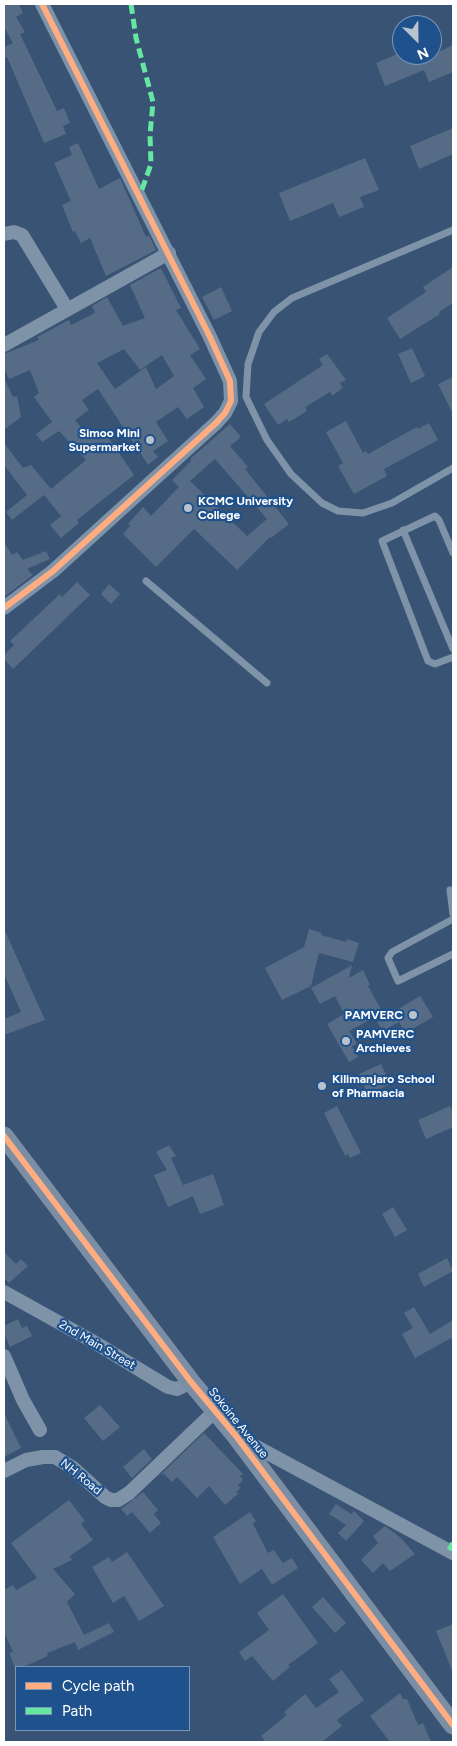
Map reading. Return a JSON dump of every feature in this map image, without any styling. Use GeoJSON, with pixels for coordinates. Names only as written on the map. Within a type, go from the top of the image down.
{"type":"FeatureCollection","features":[{"type":"Feature","properties":{"kind":"street"},"geometry":{"type":"LineString","coordinates":[[4,608],[53,571],[225,413],[231,401],[230,381],[169,253],[132,185],[42,4]]}},
{"type":"Feature","properties":{"kind":"street"},"geometry":{"type":"LineString","coordinates":[[4,234],[14,232],[22,235],[67,309]]}},
{"type":"Feature","properties":{"kind":"street"},"geometry":{"type":"LineString","coordinates":[[4,345],[169,253]]}},
{"type":"Feature","properties":{"kind":"street","name":"Sokoine Avenue"},"geometry":{"type":"LineString","coordinates":[[4,1136],[191,1382],[236,1436],[453,1725]]}},
{"type":"Feature","properties":{"kind":"street","name":"2nd Main Street"},"geometry":{"type":"LineString","coordinates":[[4,1292],[94,1342],[168,1387],[177,1389],[191,1382]]}},
{"type":"Feature","properties":{"kind":"street"},"geometry":{"type":"LineString","coordinates":[[4,1356],[16,1387],[40,1430]]}},
{"type":"Feature","properties":{"kind":"street","name":"NH Road"},"geometry":{"type":"LineString","coordinates":[[4,1471],[26,1460],[55,1457],[73,1468],[105,1497],[118,1500],[130,1493],[215,1411]]}},
{"type":"Feature","properties":{"kind":"street"},"geometry":{"type":"LineString","coordinates":[[236,1436],[301,1469],[453,1553]]}},
{"type":"Feature","properties":{"kind":"lane"},"geometry":{"type":"LineString","coordinates":[[453,230],[292,298],[274,312],[260,332],[248,364],[246,397],[267,440],[291,474],[322,503],[338,511],[363,513],[380,508],[453,468]]}},
{"type":"Feature","properties":{"kind":"lane"},"geometry":{"type":"LineString","coordinates":[[453,553],[439,520],[435,516],[384,538],[382,545],[428,661],[435,664],[453,657]]}},
{"type":"Feature","properties":{"kind":"lane"},"geometry":{"type":"LineString","coordinates":[[403,530],[453,649]]}},
{"type":"Feature","properties":{"kind":"lane"},"geometry":{"type":"LineString","coordinates":[[146,582],[267,683]]}},
{"type":"Feature","properties":{"kind":"lane"},"geometry":{"type":"LineString","coordinates":[[450,890],[453,914]]}},
{"type":"Feature","properties":{"kind":"lane"},"geometry":{"type":"LineString","coordinates":[[453,919],[392,952],[388,958],[398,981],[453,954]]}},
{"type":"Feature","properties":{"kind":"building"},"geometry":{"type":"Polygon","coordinates":[[[4,4],[19,4],[23,13],[16,17],[25,32],[20,34],[57,111],[64,108],[70,123],[63,126],[66,134],[44,143],[7,57],[4,59],[4,47],[13,43],[4,27],[4,4]]]}},
{"type":"Feature","properties":{"kind":"building"},"geometry":{"type":"Polygon","coordinates":[[[453,45],[453,72],[429,82],[424,70],[385,86],[376,63],[392,56],[392,65],[442,65],[442,50],[453,45]]]}},
{"type":"Feature","properties":{"kind":"building"},"geometry":{"type":"Polygon","coordinates":[[[453,128],[453,154],[419,169],[410,146],[453,128]]]}},
{"type":"Feature","properties":{"kind":"building"},"geometry":{"type":"Polygon","coordinates":[[[78,143],[99,189],[120,178],[146,237],[149,235],[156,250],[106,276],[90,238],[81,243],[75,231],[73,232],[62,205],[71,201],[54,163],[72,155],[69,147],[78,143]]]}},
{"type":"Feature","properties":{"kind":"building"},"geometry":{"type":"Polygon","coordinates":[[[365,158],[379,190],[360,197],[364,207],[339,217],[333,203],[290,221],[279,193],[365,158]]]}},
{"type":"Feature","properties":{"kind":"building"},"geometry":{"type":"Polygon","coordinates":[[[453,267],[453,303],[439,312],[440,314],[400,339],[387,318],[426,292],[423,287],[453,267]]]}},
{"type":"Feature","properties":{"kind":"building"},"geometry":{"type":"Polygon","coordinates":[[[161,268],[181,308],[176,310],[200,349],[190,355],[206,379],[193,388],[204,407],[187,419],[178,407],[156,422],[168,441],[153,451],[158,457],[148,465],[98,389],[82,400],[89,410],[75,420],[90,438],[104,431],[134,475],[77,520],[79,523],[61,538],[50,525],[61,516],[44,495],[12,520],[6,512],[27,495],[4,465],[4,443],[23,468],[31,465],[51,489],[86,460],[59,431],[42,442],[36,434],[52,422],[34,397],[39,393],[30,370],[9,379],[4,368],[4,354],[39,340],[37,337],[69,320],[71,325],[95,313],[92,306],[107,297],[123,326],[145,318],[130,285],[161,268]],[[124,349],[97,363],[115,389],[146,367],[156,389],[174,376],[162,355],[140,370],[124,349]]]}},
{"type":"Feature","properties":{"kind":"building"},"geometry":{"type":"Polygon","coordinates":[[[221,287],[232,311],[214,320],[202,297],[221,287]]]}},
{"type":"Feature","properties":{"kind":"building"},"geometry":{"type":"Polygon","coordinates":[[[412,348],[425,376],[411,383],[398,354],[412,348]]]}},
{"type":"Feature","properties":{"kind":"building"},"geometry":{"type":"Polygon","coordinates":[[[327,354],[346,380],[340,383],[343,388],[332,396],[330,392],[305,407],[307,411],[289,422],[287,419],[278,425],[264,404],[323,365],[319,359],[327,354]]]}},
{"type":"Feature","properties":{"kind":"building"},"geometry":{"type":"Polygon","coordinates":[[[453,377],[453,414],[438,384],[453,377]]]}},
{"type":"Feature","properties":{"kind":"building"},"geometry":{"type":"Polygon","coordinates":[[[4,378],[13,397],[17,396],[21,417],[4,430],[4,378]]]}},
{"type":"Feature","properties":{"kind":"building"},"geometry":{"type":"Polygon","coordinates":[[[346,421],[363,453],[366,451],[368,454],[417,427],[418,429],[429,423],[438,440],[384,469],[387,476],[354,494],[338,466],[343,463],[326,432],[346,421]]]}},
{"type":"Feature","properties":{"kind":"building"},"geometry":{"type":"Polygon","coordinates":[[[230,424],[241,437],[230,446],[248,467],[245,469],[289,524],[270,537],[237,570],[194,529],[156,567],[123,534],[130,526],[128,524],[143,507],[151,516],[179,487],[172,480],[191,461],[190,459],[230,424]],[[215,459],[190,481],[247,536],[267,519],[215,459]]]}},
{"type":"Feature","properties":{"kind":"building"},"geometry":{"type":"Polygon","coordinates":[[[4,542],[12,555],[17,552],[23,560],[46,551],[50,559],[27,569],[33,575],[4,597],[4,542]]]}},
{"type":"Feature","properties":{"kind":"building"},"geometry":{"type":"Polygon","coordinates":[[[77,582],[90,595],[13,669],[4,659],[4,655],[14,645],[10,641],[60,594],[62,597],[77,582]]]}},
{"type":"Feature","properties":{"kind":"building"},"geometry":{"type":"Polygon","coordinates":[[[109,584],[120,594],[111,604],[101,594],[109,584]]]}},
{"type":"Feature","properties":{"kind":"building"},"geometry":{"type":"Polygon","coordinates":[[[4,929],[45,1020],[4,1035],[4,1019],[21,1012],[4,974],[4,929]]]}},
{"type":"Feature","properties":{"kind":"building"},"geometry":{"type":"Polygon","coordinates":[[[309,929],[322,933],[321,935],[346,942],[347,939],[359,943],[353,962],[319,953],[311,986],[282,1000],[265,968],[304,947],[309,929]]]}},
{"type":"Feature","properties":{"kind":"building"},"geometry":{"type":"Polygon","coordinates":[[[352,965],[349,978],[363,970],[370,985],[368,986],[383,1013],[349,1031],[357,1044],[352,1046],[358,1057],[349,1062],[327,1024],[344,1014],[335,996],[320,1004],[311,988],[352,965]]]}},
{"type":"Feature","properties":{"kind":"building","name":"PAMVERC"},"geometry":{"type":"Polygon","coordinates":[[[420,996],[433,1017],[405,1033],[399,1022],[383,1031],[377,1022],[420,996]]]}},
{"type":"Feature","properties":{"kind":"building"},"geometry":{"type":"Polygon","coordinates":[[[381,1064],[390,1084],[368,1095],[359,1074],[381,1064]]]}},
{"type":"Feature","properties":{"kind":"building"},"geometry":{"type":"Polygon","coordinates":[[[337,1106],[361,1153],[350,1158],[348,1154],[345,1156],[324,1113],[337,1106]]]}},
{"type":"Feature","properties":{"kind":"building"},"geometry":{"type":"Polygon","coordinates":[[[450,1106],[453,1113],[453,1127],[426,1139],[418,1120],[450,1106]]]}},
{"type":"Feature","properties":{"kind":"building"},"geometry":{"type":"Polygon","coordinates":[[[169,1145],[176,1156],[171,1158],[183,1185],[213,1174],[224,1205],[200,1214],[193,1196],[168,1207],[154,1175],[167,1170],[156,1152],[169,1145]]]}},
{"type":"Feature","properties":{"kind":"building"},"geometry":{"type":"Polygon","coordinates":[[[393,1207],[407,1230],[395,1237],[382,1214],[393,1207]]]}},
{"type":"Feature","properties":{"kind":"building"},"geometry":{"type":"Polygon","coordinates":[[[4,1252],[16,1264],[21,1259],[28,1266],[9,1283],[4,1278],[4,1252]]]}},
{"type":"Feature","properties":{"kind":"building"},"geometry":{"type":"Polygon","coordinates":[[[447,1258],[453,1271],[424,1287],[418,1274],[447,1258]]]}},
{"type":"Feature","properties":{"kind":"building"},"geometry":{"type":"Polygon","coordinates":[[[414,1307],[430,1334],[453,1320],[453,1337],[415,1358],[402,1334],[413,1328],[404,1313],[414,1307]]]}},
{"type":"Feature","properties":{"kind":"building"},"geometry":{"type":"Polygon","coordinates":[[[18,1319],[22,1328],[27,1326],[32,1336],[10,1347],[4,1333],[4,1326],[18,1319]]]}},
{"type":"Feature","properties":{"kind":"building"},"geometry":{"type":"Polygon","coordinates":[[[100,1405],[120,1427],[103,1441],[84,1418],[100,1405]]]}},
{"type":"Feature","properties":{"kind":"building"},"geometry":{"type":"Polygon","coordinates":[[[4,1413],[21,1448],[4,1457],[4,1413]]]}},
{"type":"Feature","properties":{"kind":"building"},"geometry":{"type":"Polygon","coordinates":[[[204,1433],[243,1474],[240,1476],[243,1480],[238,1485],[241,1488],[236,1492],[238,1494],[225,1505],[209,1486],[197,1498],[177,1477],[172,1482],[164,1474],[160,1475],[204,1433]]]}},
{"type":"Feature","properties":{"kind":"building"},"geometry":{"type":"Polygon","coordinates":[[[144,1449],[152,1459],[132,1478],[123,1467],[144,1449]]]}},
{"type":"Feature","properties":{"kind":"building"},"geometry":{"type":"Polygon","coordinates":[[[143,1492],[158,1510],[154,1514],[161,1523],[150,1533],[132,1512],[127,1516],[121,1509],[143,1492]]]}},
{"type":"Feature","properties":{"kind":"building"},"geometry":{"type":"Polygon","coordinates":[[[69,1500],[85,1521],[81,1524],[93,1540],[70,1556],[72,1560],[53,1569],[75,1594],[67,1602],[84,1635],[109,1623],[114,1632],[78,1650],[75,1642],[47,1653],[48,1656],[25,1666],[15,1666],[15,1668],[9,1653],[13,1652],[4,1632],[4,1590],[13,1585],[16,1590],[37,1578],[11,1543],[69,1500]]]}},
{"type":"Feature","properties":{"kind":"building"},"geometry":{"type":"Polygon","coordinates":[[[336,1504],[351,1514],[354,1511],[364,1521],[346,1541],[338,1533],[346,1525],[329,1514],[336,1504]]]}},
{"type":"Feature","properties":{"kind":"building"},"geometry":{"type":"Polygon","coordinates":[[[250,1512],[256,1521],[253,1524],[268,1553],[274,1550],[283,1563],[292,1558],[298,1568],[272,1585],[262,1569],[240,1584],[213,1537],[250,1512]]]}},
{"type":"Feature","properties":{"kind":"building"},"geometry":{"type":"Polygon","coordinates":[[[385,1526],[401,1538],[415,1554],[390,1571],[383,1563],[373,1573],[361,1560],[378,1543],[373,1536],[385,1526]]]}},
{"type":"Feature","properties":{"kind":"building"},"geometry":{"type":"Polygon","coordinates":[[[127,1552],[164,1606],[139,1621],[124,1596],[113,1603],[92,1567],[109,1557],[112,1562],[127,1552]]]}},
{"type":"Feature","properties":{"kind":"building"},"geometry":{"type":"Polygon","coordinates":[[[283,1594],[318,1643],[288,1665],[290,1667],[273,1681],[252,1656],[245,1661],[239,1652],[269,1630],[257,1613],[283,1594]]]}},
{"type":"Feature","properties":{"kind":"building"},"geometry":{"type":"Polygon","coordinates":[[[323,1597],[346,1623],[335,1633],[312,1607],[323,1597]]]}},
{"type":"Feature","properties":{"kind":"building"},"geometry":{"type":"Polygon","coordinates":[[[453,1624],[453,1673],[436,1631],[453,1624]]]}},
{"type":"Feature","properties":{"kind":"building"},"geometry":{"type":"Polygon","coordinates":[[[342,1670],[364,1700],[337,1720],[342,1726],[322,1742],[266,1742],[261,1736],[287,1715],[284,1712],[305,1694],[316,1708],[339,1692],[329,1679],[342,1670]]]}},
{"type":"Feature","properties":{"kind":"building"},"geometry":{"type":"Polygon","coordinates":[[[400,1693],[403,1699],[407,1699],[418,1725],[423,1723],[431,1742],[390,1742],[370,1716],[400,1693]]]}},
{"type":"Feature","properties":{"kind":"marked path"},"geometry":{"type":"LineString","coordinates":[[131,4],[136,38],[153,102],[150,135],[151,164],[139,198]]}},
{"type":"Feature","properties":{"kind":"marked path"},"geometry":{"type":"LineString","coordinates":[[449,1550],[453,1543]]}},
{"type":"Feature","properties":{"kind":"cycle path"},"geometry":{"type":"LineString","coordinates":[[4,608],[53,571],[216,423],[225,413],[231,401],[230,381],[210,337],[42,4]]}},
{"type":"Feature","properties":{"kind":"cycle path"},"geometry":{"type":"LineString","coordinates":[[4,1136],[191,1382],[236,1436],[453,1725]]}},
{"type":"Feature","properties":{"kind":"place","name":"Simoo Mini Supermarket"},"geometry":{"type":"Point","coordinates":[150,440]}},
{"type":"Feature","properties":{"kind":"place","name":"KCMC University College"},"geometry":{"type":"Point","coordinates":[188,508]}},
{"type":"Feature","properties":{"kind":"place","name":"PAMVERC"},"geometry":{"type":"Point","coordinates":[413,1015]}},
{"type":"Feature","properties":{"kind":"place","name":"PAMVERC Archieves"},"geometry":{"type":"Point","coordinates":[346,1041]}},
{"type":"Feature","properties":{"kind":"place","name":"Kilimanjaro School of Pharmacia"},"geometry":{"type":"Point","coordinates":[322,1086]}}]}
